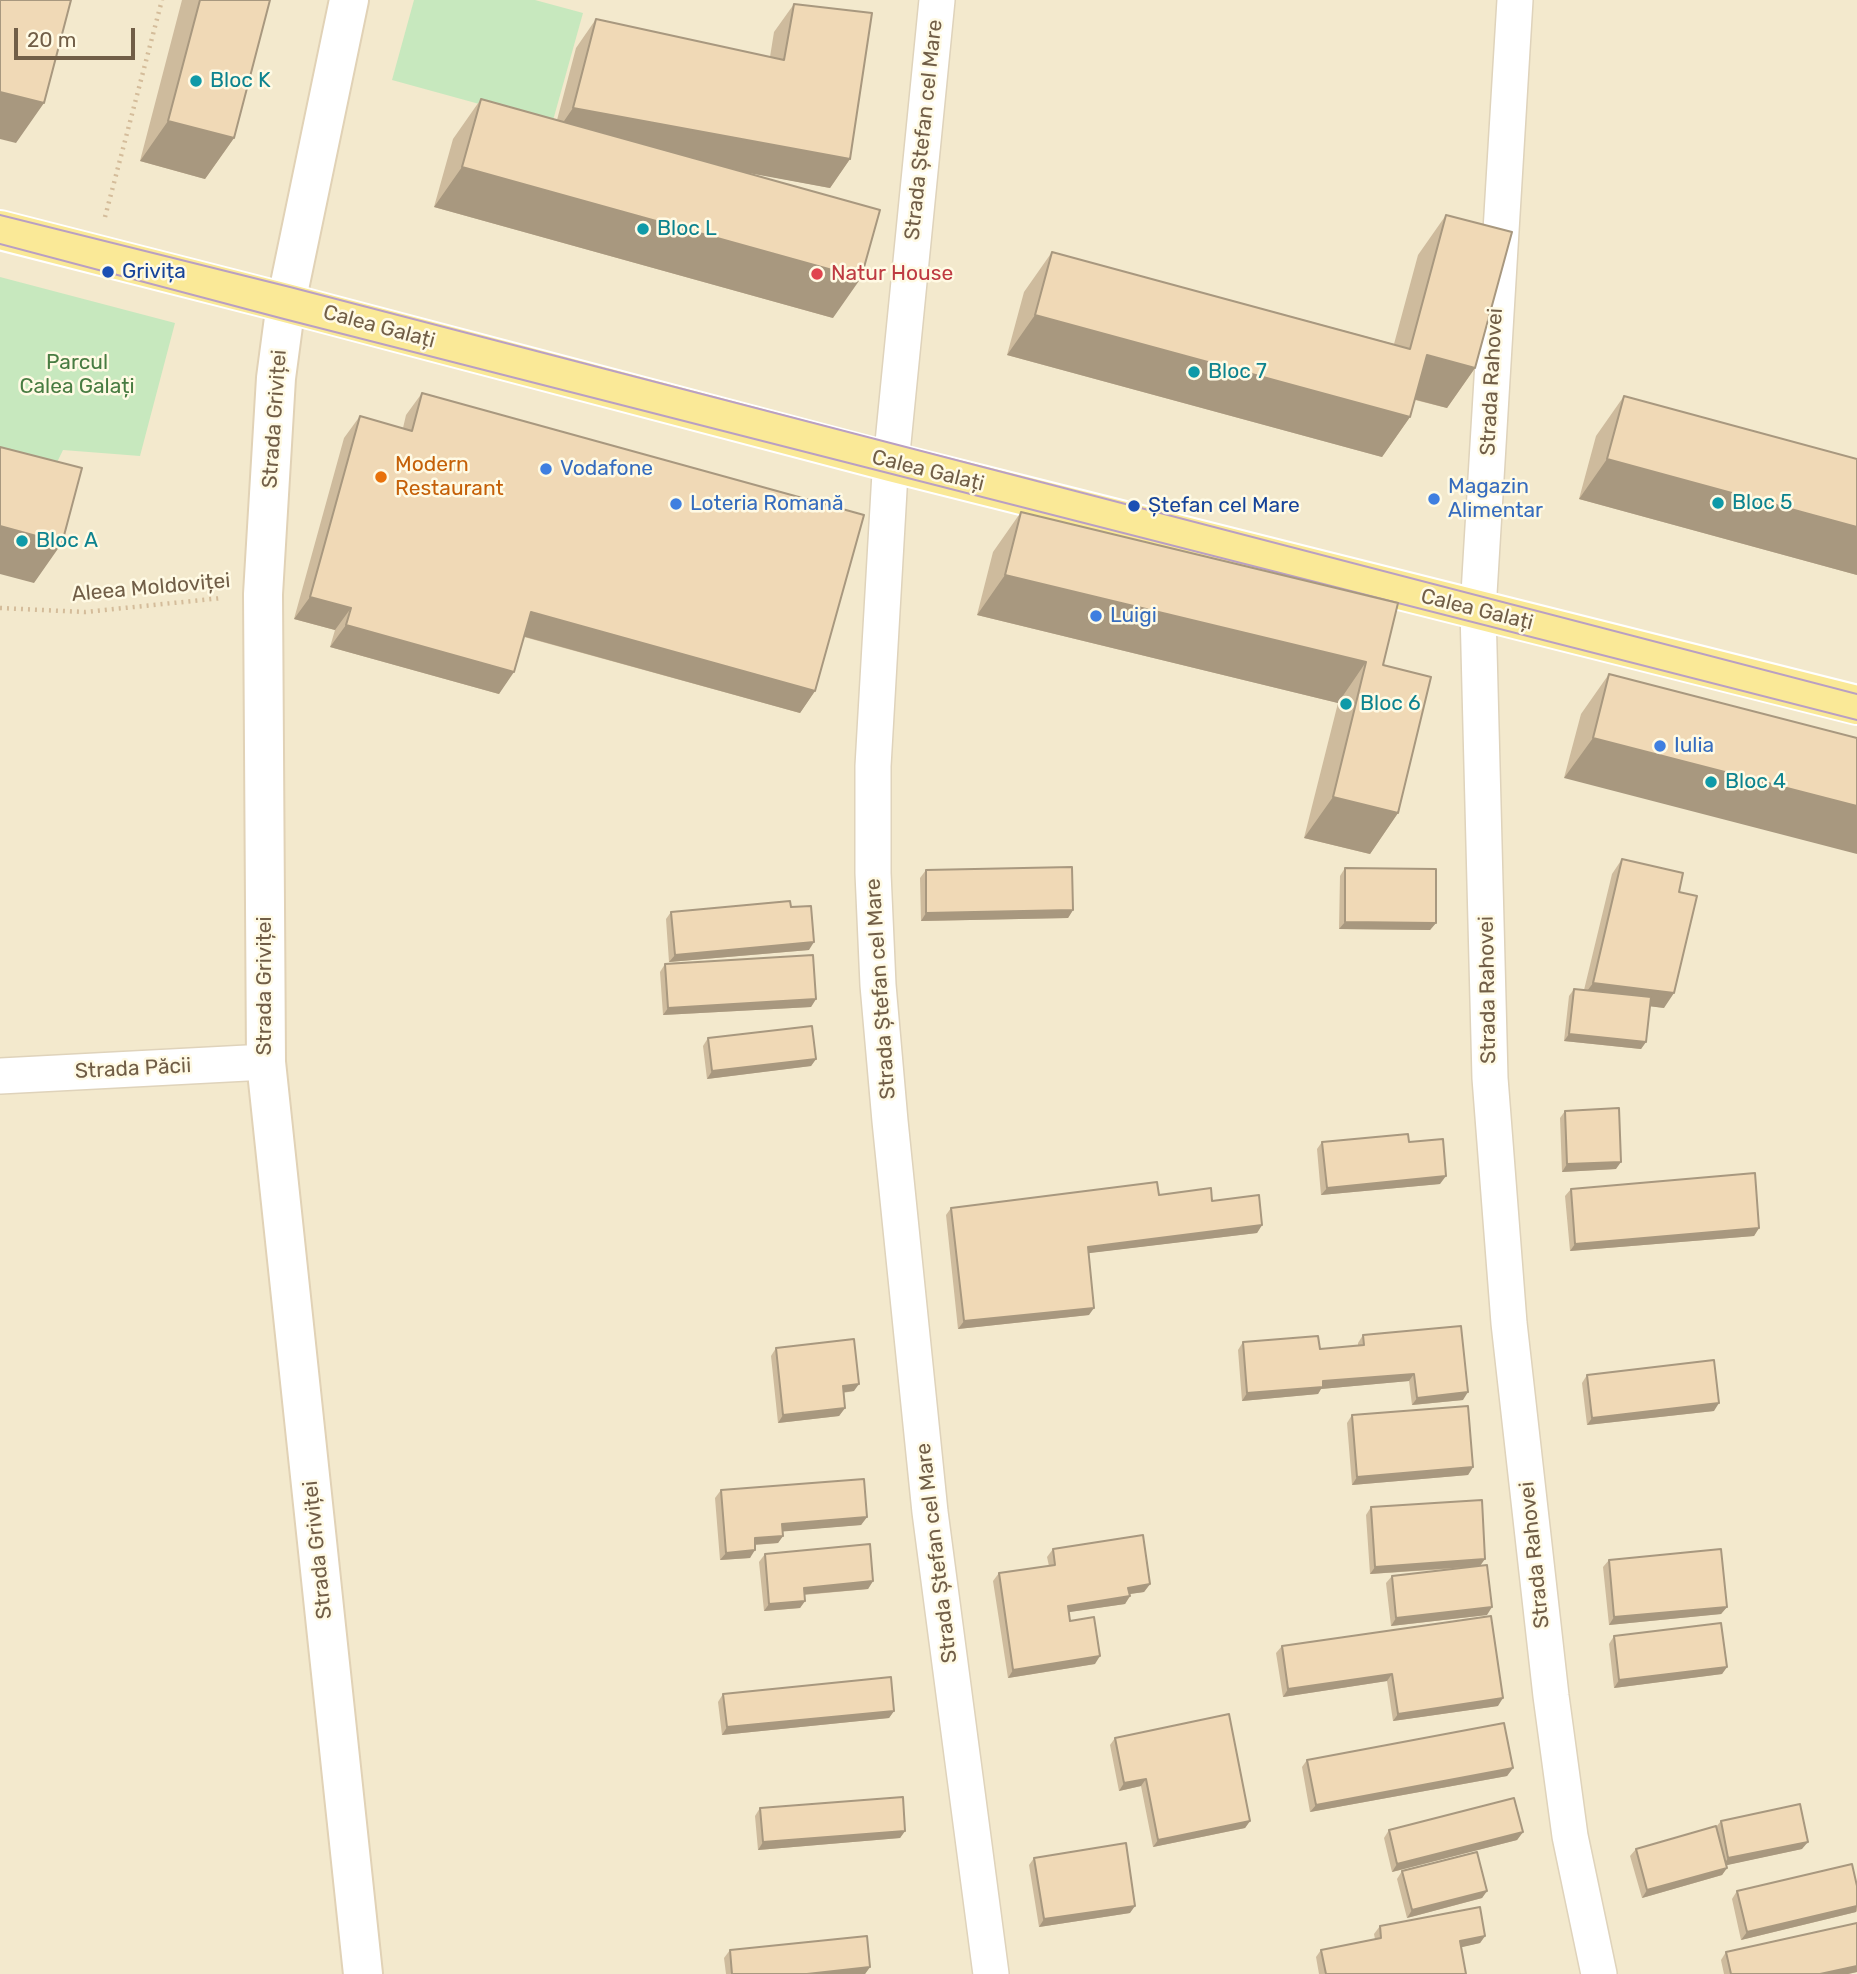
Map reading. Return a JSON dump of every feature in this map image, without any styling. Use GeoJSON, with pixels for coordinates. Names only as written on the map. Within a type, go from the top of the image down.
{"type":"FeatureCollection","features":[{"type":"Feature","properties":{"kind":"main road","name":"Strada Griviței"},"geometry":{"type":"LineString","coordinates":[[349,0],[286,303],[276,378],[263,594],[266,1062],[363,1974]]}},
{"type":"Feature","properties":{"kind":"main road","name":"Calea Galați"},"geometry":{"type":"LineString","coordinates":[[0,230],[890,462],[1857,705]]}},
{"type":"Feature","properties":{"kind":"street","name":"Strada Ștefan cel Mare"},"geometry":{"type":"LineString","coordinates":[[937,0],[890,462],[873,766],[873,873],[878,985],[890,1121],[930,1512],[990,1974]]}},
{"type":"Feature","properties":{"kind":"street","name":"Strada Rahovei"},"geometry":{"type":"LineString","coordinates":[[1515,0],[1478,610],[1490,1077],[1509,1323],[1551,1696],[1570,1836],[1599,1974]]}},
{"type":"Feature","properties":{"kind":"street","name":"Strada Păcii"},"geometry":{"type":"LineString","coordinates":[[0,1076],[266,1062]]}},
{"type":"Feature","properties":{"kind":"path"},"geometry":{"type":"LineString","coordinates":[[96,255],[162,0]]}},
{"type":"Feature","properties":{"kind":"path","name":"Aleea Moldoviței"},"geometry":{"type":"LineString","coordinates":[[0,608],[85,612],[263,594]]}},
{"type":"Feature","properties":{"kind":"shaded area"},"geometry":{"type":"Polygon","coordinates":[[[0,0],[1857,0],[1857,1974],[0,1974],[0,0]]]}},
{"type":"Feature","properties":{"kind":"green space"},"geometry":{"type":"Polygon","coordinates":[[[414,0],[535,0],[583,13],[552,124],[392,80],[414,0]]]}},
{"type":"Feature","properties":{"kind":"green space","name":"Parcul Calea Galați"},"geometry":{"type":"Polygon","coordinates":[[[0,277],[175,323],[140,456],[63,450],[46,485],[0,472],[0,277]]]}},
{"type":"Feature","properties":{"kind":"building"},"geometry":{"type":"Polygon","coordinates":[[[0,0],[71,0],[44,103],[0,92],[0,0]]]}},
{"type":"Feature","properties":{"kind":"building"},"geometry":{"type":"Polygon","coordinates":[[[200,0],[270,0],[234,138],[168,121],[200,0]]]}},
{"type":"Feature","properties":{"kind":"building"},"geometry":{"type":"Polygon","coordinates":[[[794,4],[872,13],[850,159],[573,108],[596,19],[784,60],[794,4]]]}},
{"type":"Feature","properties":{"kind":"building"},"geometry":{"type":"Polygon","coordinates":[[[481,99],[880,210],[861,278],[462,167],[481,99]]]}},
{"type":"Feature","properties":{"kind":"building"},"geometry":{"type":"Polygon","coordinates":[[[1446,215],[1512,232],[1475,368],[1427,355],[1410,417],[1035,315],[1052,252],[1410,349],[1446,215]]]}},
{"type":"Feature","properties":{"kind":"building"},"geometry":{"type":"Polygon","coordinates":[[[422,393],[864,515],[815,691],[531,612],[514,672],[346,625],[351,608],[310,597],[360,416],[412,431],[422,393]]]}},
{"type":"Feature","properties":{"kind":"building"},"geometry":{"type":"Polygon","coordinates":[[[1624,396],[1857,459],[1857,527],[1607,459],[1624,396]]]}},
{"type":"Feature","properties":{"kind":"building"},"geometry":{"type":"Polygon","coordinates":[[[0,447],[82,468],[62,543],[0,526],[0,447]]]}},
{"type":"Feature","properties":{"kind":"building"},"geometry":{"type":"Polygon","coordinates":[[[1021,512],[1398,603],[1383,665],[1431,677],[1398,813],[1333,797],[1366,662],[1005,575],[1021,512]]]}},
{"type":"Feature","properties":{"kind":"building"},"geometry":{"type":"Polygon","coordinates":[[[1609,674],[1857,738],[1857,806],[1593,738],[1609,674]]]}},
{"type":"Feature","properties":{"kind":"building"},"geometry":{"type":"Polygon","coordinates":[[[1622,859],[1683,873],[1679,892],[1697,896],[1674,993],[1593,983],[1622,859]]]}},
{"type":"Feature","properties":{"kind":"building"},"geometry":{"type":"Polygon","coordinates":[[[1072,867],[1073,910],[926,913],[926,870],[1072,867]]]}},
{"type":"Feature","properties":{"kind":"building"},"geometry":{"type":"Polygon","coordinates":[[[1345,868],[1436,869],[1436,923],[1345,922],[1345,868]]]}},
{"type":"Feature","properties":{"kind":"building"},"geometry":{"type":"Polygon","coordinates":[[[790,901],[791,907],[811,906],[814,942],[675,955],[671,912],[790,901]]]}},
{"type":"Feature","properties":{"kind":"building"},"geometry":{"type":"Polygon","coordinates":[[[813,955],[816,999],[668,1008],[665,964],[813,955]]]}},
{"type":"Feature","properties":{"kind":"building"},"geometry":{"type":"Polygon","coordinates":[[[1574,989],[1651,997],[1646,1042],[1569,1034],[1574,989]]]}},
{"type":"Feature","properties":{"kind":"building"},"geometry":{"type":"Polygon","coordinates":[[[812,1026],[816,1059],[712,1071],[708,1038],[812,1026]]]}},
{"type":"Feature","properties":{"kind":"building"},"geometry":{"type":"Polygon","coordinates":[[[1619,1108],[1621,1162],[1567,1164],[1565,1111],[1619,1108]]]}},
{"type":"Feature","properties":{"kind":"building"},"geometry":{"type":"Polygon","coordinates":[[[1408,1134],[1409,1142],[1443,1139],[1446,1176],[1327,1188],[1322,1142],[1408,1134]]]}},
{"type":"Feature","properties":{"kind":"building"},"geometry":{"type":"Polygon","coordinates":[[[1755,1173],[1759,1228],[1575,1244],[1571,1189],[1755,1173]]]}},
{"type":"Feature","properties":{"kind":"building"},"geometry":{"type":"Polygon","coordinates":[[[1157,1182],[1159,1195],[1211,1188],[1212,1201],[1259,1195],[1262,1225],[1088,1247],[1094,1308],[964,1321],[951,1208],[1157,1182]]]}},
{"type":"Feature","properties":{"kind":"building"},"geometry":{"type":"Polygon","coordinates":[[[1461,1326],[1468,1392],[1417,1398],[1414,1374],[1323,1381],[1323,1387],[1247,1393],[1243,1342],[1318,1336],[1320,1349],[1364,1345],[1363,1335],[1461,1326]]]}},
{"type":"Feature","properties":{"kind":"building"},"geometry":{"type":"Polygon","coordinates":[[[854,1339],[859,1384],[843,1386],[845,1408],[783,1415],[776,1348],[854,1339]]]}},
{"type":"Feature","properties":{"kind":"building"},"geometry":{"type":"Polygon","coordinates":[[[1714,1360],[1719,1403],[1592,1418],[1587,1375],[1714,1360]]]}},
{"type":"Feature","properties":{"kind":"building"},"geometry":{"type":"Polygon","coordinates":[[[1468,1406],[1473,1467],[1357,1477],[1352,1415],[1468,1406]]]}},
{"type":"Feature","properties":{"kind":"building"},"geometry":{"type":"Polygon","coordinates":[[[864,1479],[867,1517],[782,1524],[783,1536],[755,1538],[755,1550],[726,1553],[721,1490],[864,1479]]]}},
{"type":"Feature","properties":{"kind":"building"},"geometry":{"type":"Polygon","coordinates":[[[1482,1500],[1485,1559],[1375,1567],[1371,1507],[1482,1500]]]}},
{"type":"Feature","properties":{"kind":"building"},"geometry":{"type":"Polygon","coordinates":[[[1143,1535],[1150,1584],[1128,1588],[1130,1596],[1068,1606],[1070,1621],[1094,1617],[1100,1656],[1013,1670],[999,1573],[1055,1565],[1053,1549],[1143,1535]]]}},
{"type":"Feature","properties":{"kind":"building"},"geometry":{"type":"Polygon","coordinates":[[[870,1544],[873,1581],[804,1588],[805,1601],[769,1604],[765,1554],[870,1544]]]}},
{"type":"Feature","properties":{"kind":"building"},"geometry":{"type":"Polygon","coordinates":[[[1721,1549],[1727,1607],[1614,1617],[1609,1560],[1721,1549]]]}},
{"type":"Feature","properties":{"kind":"building"},"geometry":{"type":"Polygon","coordinates":[[[1487,1565],[1492,1607],[1396,1618],[1392,1576],[1487,1565]]]}},
{"type":"Feature","properties":{"kind":"building"},"geometry":{"type":"Polygon","coordinates":[[[1491,1616],[1503,1698],[1398,1714],[1392,1674],[1288,1689],[1282,1646],[1491,1616]]]}},
{"type":"Feature","properties":{"kind":"building"},"geometry":{"type":"Polygon","coordinates":[[[1721,1623],[1727,1667],[1619,1680],[1614,1636],[1721,1623]]]}},
{"type":"Feature","properties":{"kind":"building"},"geometry":{"type":"Polygon","coordinates":[[[891,1677],[894,1711],[727,1727],[723,1694],[891,1677]]]}},
{"type":"Feature","properties":{"kind":"building"},"geometry":{"type":"Polygon","coordinates":[[[1229,1714],[1250,1821],[1158,1840],[1146,1779],[1124,1783],[1115,1738],[1229,1714]]]}},
{"type":"Feature","properties":{"kind":"building"},"geometry":{"type":"Polygon","coordinates":[[[1504,1723],[1513,1768],[1316,1805],[1307,1760],[1504,1723]]]}},
{"type":"Feature","properties":{"kind":"building"},"geometry":{"type":"Polygon","coordinates":[[[903,1797],[905,1831],[763,1842],[760,1808],[903,1797]]]}},
{"type":"Feature","properties":{"kind":"building"},"geometry":{"type":"Polygon","coordinates":[[[1514,1798],[1523,1832],[1397,1864],[1389,1830],[1514,1798]]]}},
{"type":"Feature","properties":{"kind":"building"},"geometry":{"type":"Polygon","coordinates":[[[1800,1804],[1808,1842],[1728,1858],[1721,1821],[1800,1804]]]}},
{"type":"Feature","properties":{"kind":"building"},"geometry":{"type":"Polygon","coordinates":[[[1716,1826],[1727,1868],[1647,1890],[1636,1849],[1716,1826]]]}},
{"type":"Feature","properties":{"kind":"building"},"geometry":{"type":"Polygon","coordinates":[[[1126,1843],[1135,1906],[1044,1919],[1034,1858],[1126,1843]]]}},
{"type":"Feature","properties":{"kind":"building"},"geometry":{"type":"Polygon","coordinates":[[[1477,1852],[1487,1891],[1412,1910],[1402,1871],[1477,1852]]]}},
{"type":"Feature","properties":{"kind":"building"},"geometry":{"type":"Polygon","coordinates":[[[1852,1864],[1857,1886],[1857,1906],[1747,1932],[1737,1891],[1852,1864]]]}},
{"type":"Feature","properties":{"kind":"building"},"geometry":{"type":"Polygon","coordinates":[[[1480,1907],[1485,1936],[1460,1941],[1466,1974],[1326,1974],[1321,1950],[1381,1938],[1380,1926],[1480,1907]]]}},
{"type":"Feature","properties":{"kind":"building"},"geometry":{"type":"Polygon","coordinates":[[[1857,1923],[1857,1966],[1820,1974],[1731,1974],[1726,1952],[1857,1923]]]}},
{"type":"Feature","properties":{"kind":"building"},"geometry":{"type":"Polygon","coordinates":[[[867,1936],[870,1967],[807,1974],[732,1974],[730,1950],[867,1936]]]}},
{"type":"Feature","properties":{"kind":"tram line"},"geometry":{"type":"LineString","coordinates":[[0,215],[290,287],[1857,694]]}},
{"type":"Feature","properties":{"kind":"tram line"},"geometry":{"type":"LineString","coordinates":[[0,244],[284,319],[1857,720]]}},
{"type":"Feature","properties":{"kind":"place","name":"Bloc K"},"geometry":{"type":"Point","coordinates":[196,81]}},
{"type":"Feature","properties":{"kind":"place","name":"Bloc L"},"geometry":{"type":"Point","coordinates":[643,229]}},
{"type":"Feature","properties":{"kind":"place","name":"Grivița"},"geometry":{"type":"Point","coordinates":[108,272]}},
{"type":"Feature","properties":{"kind":"place","name":"Natur House"},"geometry":{"type":"Point","coordinates":[817,274]}},
{"type":"Feature","properties":{"kind":"place","name":"Bloc 7"},"geometry":{"type":"Point","coordinates":[1194,372]}},
{"type":"Feature","properties":{"kind":"place","name":"Vodafone"},"geometry":{"type":"Point","coordinates":[546,469]}},
{"type":"Feature","properties":{"kind":"place","name":"Modern Restaurant"},"geometry":{"type":"Point","coordinates":[381,477]}},
{"type":"Feature","properties":{"kind":"place","name":"Magazin Alimentar"},"geometry":{"type":"Point","coordinates":[1434,499]}},
{"type":"Feature","properties":{"kind":"place","name":"Bloc 5"},"geometry":{"type":"Point","coordinates":[1718,503]}},
{"type":"Feature","properties":{"kind":"place","name":"Loteria Romană"},"geometry":{"type":"Point","coordinates":[676,504]}},
{"type":"Feature","properties":{"kind":"place","name":"Ștefan cel Mare"},"geometry":{"type":"Point","coordinates":[1134,506]}},
{"type":"Feature","properties":{"kind":"place","name":"Bloc A"},"geometry":{"type":"Point","coordinates":[22,541]}},
{"type":"Feature","properties":{"kind":"place","name":"Luigi"},"geometry":{"type":"Point","coordinates":[1096,616]}},
{"type":"Feature","properties":{"kind":"place","name":"Bloc 6"},"geometry":{"type":"Point","coordinates":[1346,704]}},
{"type":"Feature","properties":{"kind":"place","name":"Iulia"},"geometry":{"type":"Point","coordinates":[1660,746]}},
{"type":"Feature","properties":{"kind":"place","name":"Bloc 4"},"geometry":{"type":"Point","coordinates":[1711,782]}}]}
